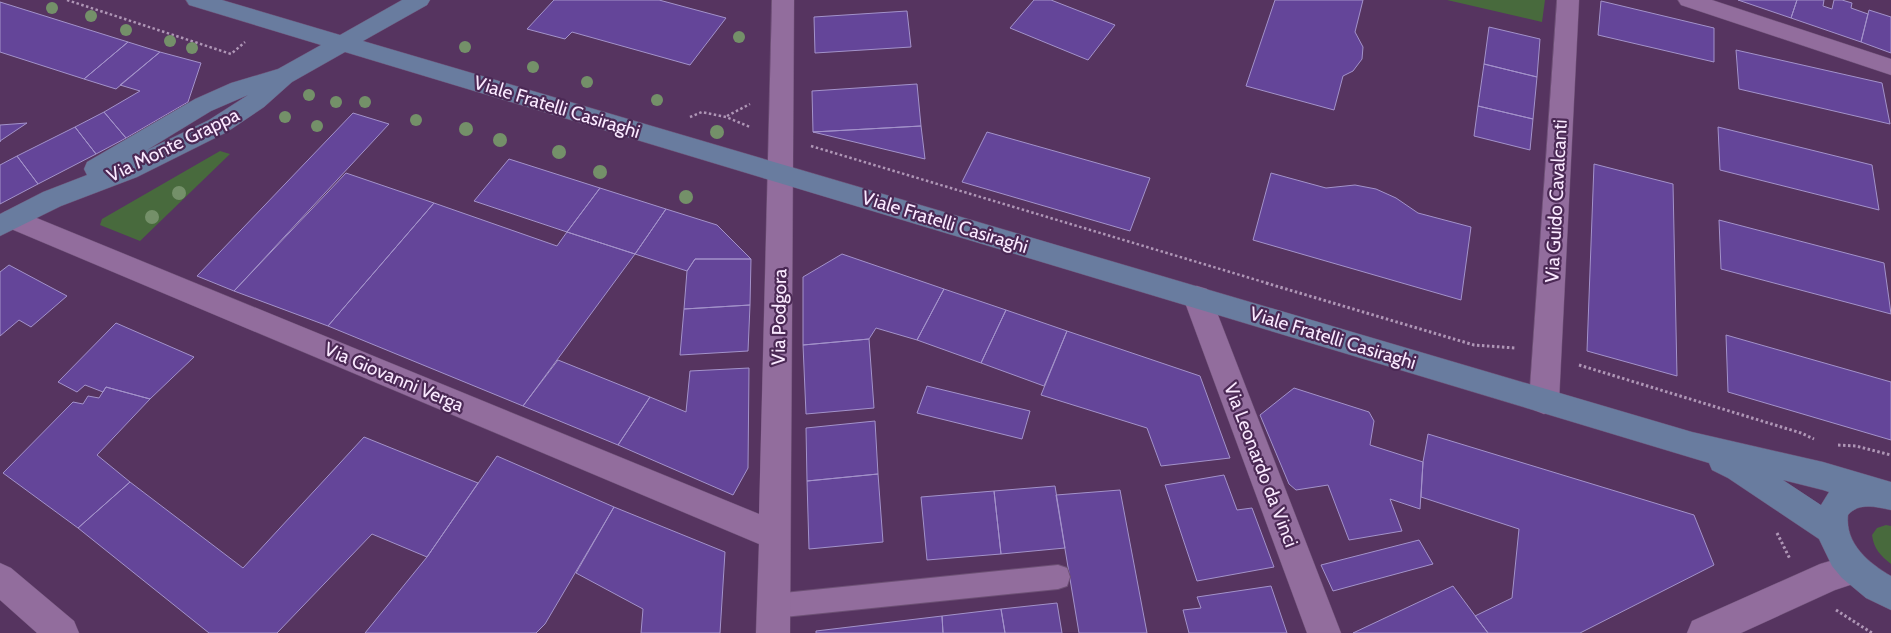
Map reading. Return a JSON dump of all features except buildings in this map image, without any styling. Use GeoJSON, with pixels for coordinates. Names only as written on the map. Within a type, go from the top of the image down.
{"type":"FeatureCollection","features":[{"type":"Feature","properties":{"kind":"street","name":"Viale Fratelli Casiraghi"},"geometry":{"type":"LineString","coordinates":[[197,0],[1692,445],[1823,476],[1881,493]]}},
{"type":"Feature","properties":{"kind":"street","name":"Via Monte Grappa"},"geometry":{"type":"LineString","coordinates":[[7,222],[52,199],[128,170],[218,126],[256,101],[284,76],[419,0]]}},
{"type":"Feature","properties":{"kind":"street","name":"Via Podgora"},"geometry":{"type":"LineString","coordinates":[[773,633],[783,0]]}},
{"type":"Feature","properties":{"kind":"street","name":"Via Guido Cavalcanti"},"geometry":{"type":"LineString","coordinates":[[1544,401],[1568,0]]}},
{"type":"Feature","properties":{"kind":"street"},"geometry":{"type":"LineString","coordinates":[[1689,0],[1891,67]]}},
{"type":"Feature","properties":{"kind":"street","name":"Via Giovanni Verga"},"geometry":{"type":"LineString","coordinates":[[7,222],[775,536]]}},
{"type":"Feature","properties":{"kind":"street","name":"Via Leonardo da Vinci"},"geometry":{"type":"LineString","coordinates":[[1197,297],[1324,633]]}},
{"type":"Feature","properties":{"kind":"street","name":"Viale Fratelli Casiraghi"},"geometry":{"type":"LineString","coordinates":[[1692,445],[1739,468],[1814,520],[1832,530]]}},
{"type":"Feature","properties":{"kind":"street","name":"Viale Fratelli Casiraghi"},"geometry":{"type":"LineString","coordinates":[[1832,530],[1831,518],[1839,501],[1858,492],[1881,493]]}},
{"type":"Feature","properties":{"kind":"street"},"geometry":{"type":"LineString","coordinates":[[1832,530],[1840,549],[1854,569],[1876,587],[1891,594]]}},
{"type":"Feature","properties":{"kind":"street"},"geometry":{"type":"LineString","coordinates":[[1704,633],[1831,575],[1854,569]]}},
{"type":"Feature","properties":{"kind":"street"},"geometry":{"type":"LineString","coordinates":[[0,578],[62,633]]}},
{"type":"Feature","properties":{"kind":"lane"},"geometry":{"type":"LineString","coordinates":[[774,606],[1058,577]]}},
{"type":"Feature","properties":{"kind":"green space"},"geometry":{"type":"Polygon","coordinates":[[[1447,0],[1545,0],[1542,22],[1447,0]]]}},
{"type":"Feature","properties":{"kind":"green space"},"geometry":{"type":"Polygon","coordinates":[[[220,151],[230,154],[140,241],[100,225],[102,219],[220,151]]]}},
{"type":"Feature","properties":{"kind":"green space"},"geometry":{"type":"Polygon","coordinates":[[[1886,525],[1891,526],[1891,564],[1878,551],[1872,535],[1877,528],[1886,525]]]}}]}
